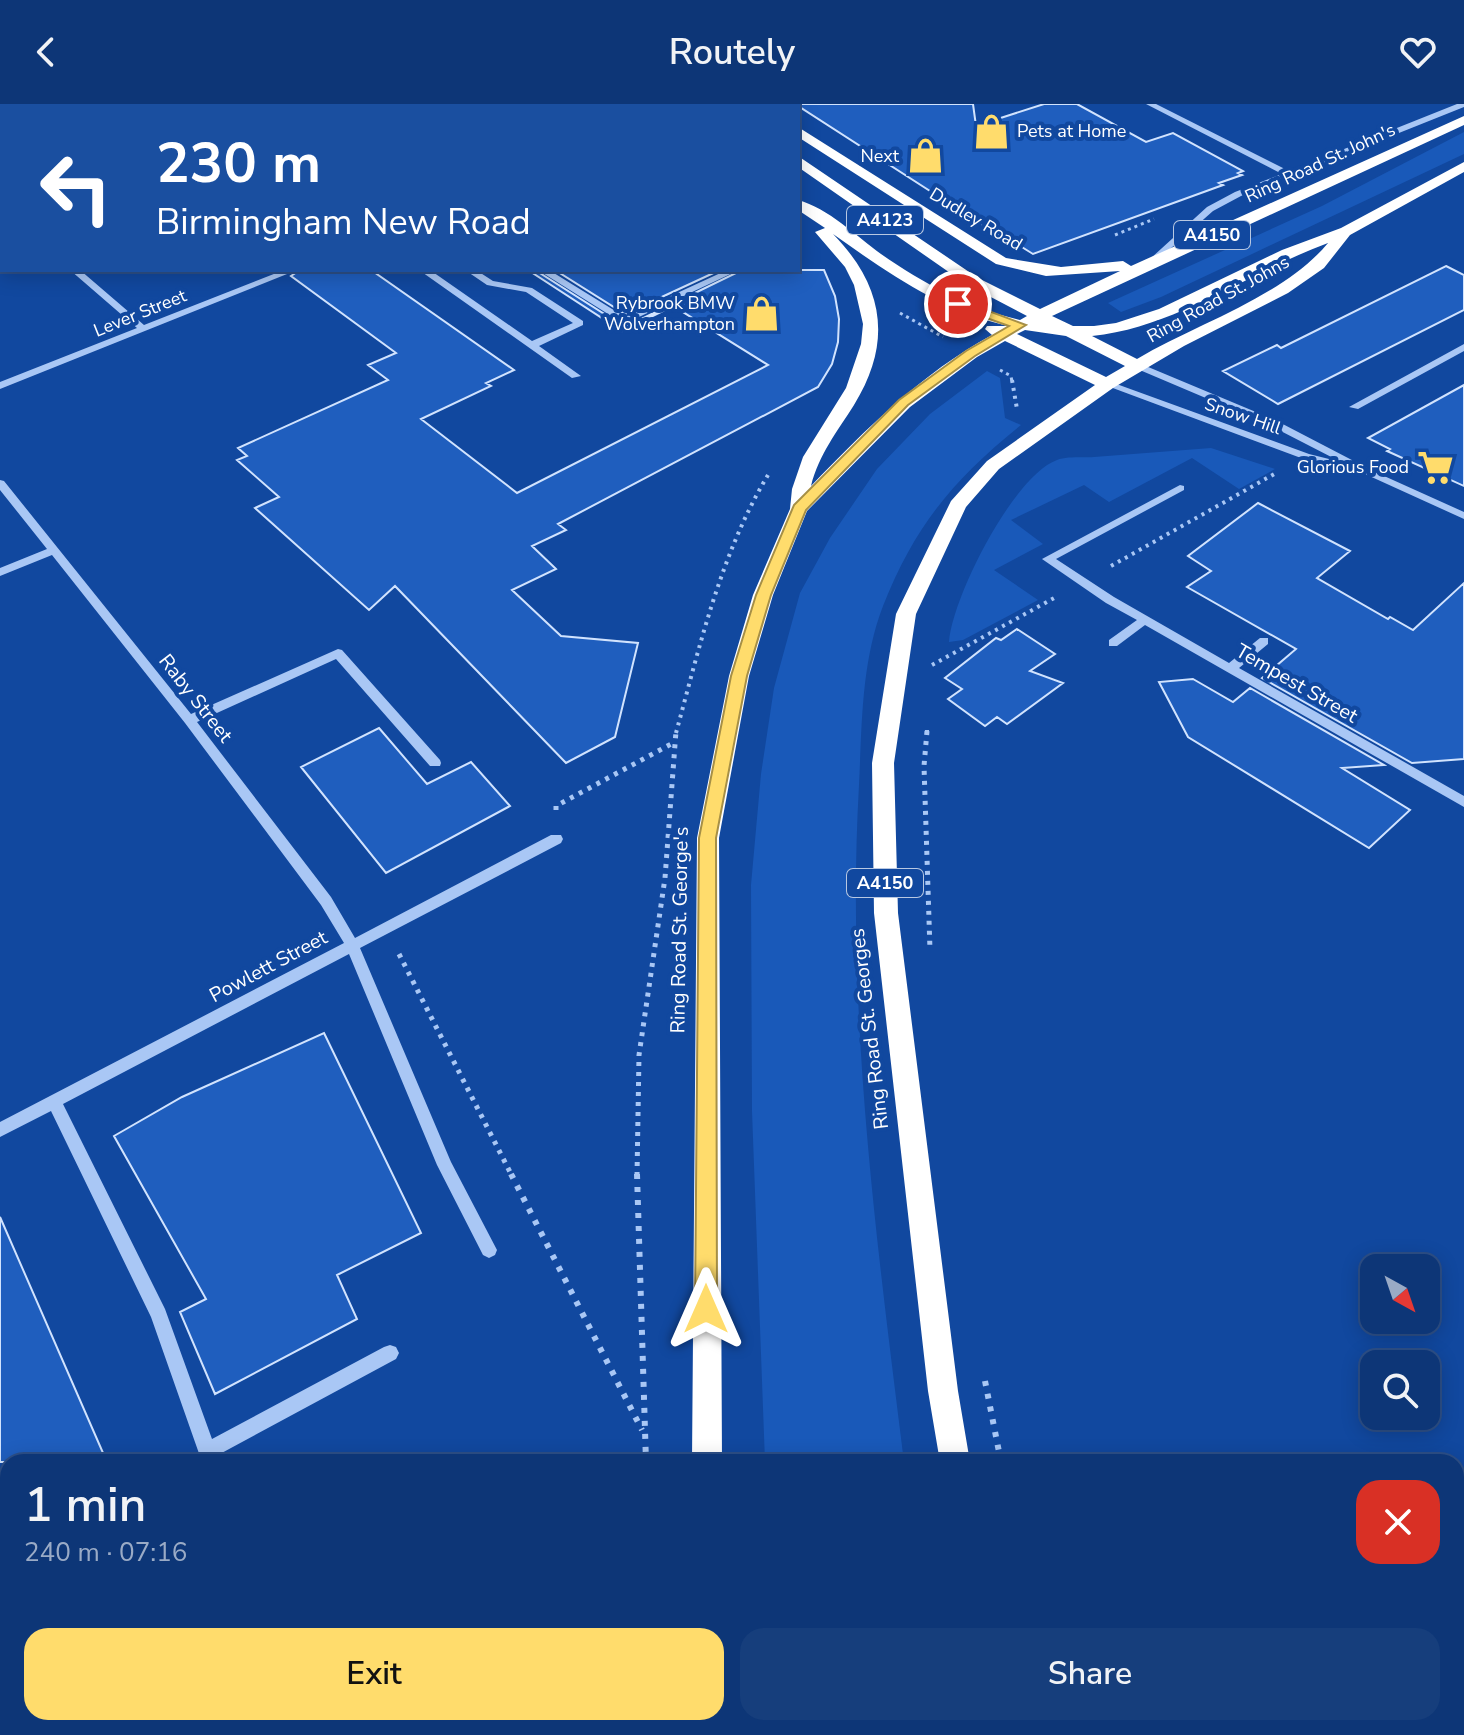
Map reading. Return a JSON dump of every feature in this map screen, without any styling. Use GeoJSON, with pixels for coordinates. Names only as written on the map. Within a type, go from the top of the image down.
{"type":"FeatureCollection","features":[{"type":"Feature","properties":{"kind":"highway","name":"Ring Road St. John's"},"geometry":{"type":"LineString","coordinates":[[1019,325],[1464,120]]}},
{"type":"Feature","properties":{"kind":"highway","name":"Dudley Road"},"geometry":{"type":"LineString","coordinates":[[800,132],[1001,261],[1033,272],[1061,274],[1153,261]]}},
{"type":"Feature","properties":{"kind":"highway","name":"A4123"},"geometry":{"type":"LineString","coordinates":[[800,161],[972,281],[1138,366]]}},
{"type":"Feature","properties":{"kind":"highway","name":"Ring Road St. Johns"},"geometry":{"type":"LineString","coordinates":[[1107,384],[1282,290],[1318,265],[1345,232],[1464,166]]}},
{"type":"Feature","properties":{"kind":"highway","name":"A4123"},"geometry":{"type":"LineString","coordinates":[[800,208],[833,224],[918,286],[978,313],[1019,325]]}},
{"type":"Feature","properties":{"kind":"highway"},"geometry":{"type":"LineString","coordinates":[[799,509],[800,481],[821,436],[856,388],[871,328],[865,288],[847,255],[800,209]]}},
{"type":"Feature","properties":{"kind":"highway"},"geometry":{"type":"LineString","coordinates":[[1019,325],[1095,331],[1134,322],[1202,295],[1282,256],[1345,232]]}},
{"type":"Feature","properties":{"kind":"highway","name":"A4123"},"geometry":{"type":"LineString","coordinates":[[972,281],[1066,366]]}},
{"type":"Feature","properties":{"kind":"highway"},"geometry":{"type":"LineString","coordinates":[[918,286],[1003,334],[1107,384]]}},
{"type":"Feature","properties":{"kind":"highway","name":"Ring Road St. George's"},"geometry":{"type":"LineString","coordinates":[[707,1454],[708,838],[739,676],[763,595],[799,509],[904,403],[971,353],[1019,325]]}},
{"type":"Feature","properties":{"kind":"highway"},"geometry":{"type":"LineString","coordinates":[[1047,425],[1073,395],[1066,366]]}},
{"type":"Feature","properties":{"kind":"highway","name":"Ring Road St. Georges"},"geometry":{"type":"LineString","coordinates":[[954,1454],[941,1375],[886,913],[883,763],[906,614],[958,505],[993,465],[1107,384]]}},
{"type":"Feature","properties":{"kind":"street"},"geometry":{"type":"LineString","coordinates":[[1150,104],[1287,173]]}},
{"type":"Feature","properties":{"kind":"street"},"geometry":{"type":"LineString","coordinates":[[1153,261],[1210,209],[1287,173],[1464,104]]}},
{"type":"Feature","properties":{"kind":"street"},"geometry":{"type":"LineString","coordinates":[[77,272],[143,329]]}},
{"type":"Feature","properties":{"kind":"street","name":"Lever Street"},"geometry":{"type":"LineString","coordinates":[[0,386],[287,272]]}},
{"type":"Feature","properties":{"kind":"street"},"geometry":{"type":"LineString","coordinates":[[427,272],[576,376]]}},
{"type":"Feature","properties":{"kind":"street"},"geometry":{"type":"LineString","coordinates":[[473,272],[490,283],[529,290],[580,323],[532,345]]}},
{"type":"Feature","properties":{"kind":"street"},"geometry":{"type":"LineString","coordinates":[[546,272],[624,321],[730,272]]}},
{"type":"Feature","properties":{"kind":"street"},"geometry":{"type":"LineString","coordinates":[[1354,407],[1464,347]]}},
{"type":"Feature","properties":{"kind":"street","name":"Snow Hill"},"geometry":{"type":"LineString","coordinates":[[1138,366],[1271,422],[1369,473],[1464,516]]}},
{"type":"Feature","properties":{"kind":"street","name":"Snow Hill"},"geometry":{"type":"LineString","coordinates":[[1107,384],[1305,456],[1369,473]]}},
{"type":"Feature","properties":{"kind":"street","name":"Raby Street"},"geometry":{"type":"LineString","coordinates":[[0,483],[189,720],[326,901],[352,945],[445,1165],[489,1250]]}},
{"type":"Feature","properties":{"kind":"street","name":"Tempest Street"},"geometry":{"type":"LineString","coordinates":[[1180,488],[1048,559],[1110,600],[1464,802]]}},
{"type":"Feature","properties":{"kind":"street"},"geometry":{"type":"LineString","coordinates":[[0,572],[54,550]]}},
{"type":"Feature","properties":{"kind":"street"},"geometry":{"type":"LineString","coordinates":[[1113,643],[1145,620]]}},
{"type":"Feature","properties":{"kind":"street"},"geometry":{"type":"LineString","coordinates":[[1231,668],[1264,641]]}},
{"type":"Feature","properties":{"kind":"street"},"geometry":{"type":"LineString","coordinates":[[189,720],[338,653],[435,763]]}},
{"type":"Feature","properties":{"kind":"street","name":"Powlett Street"},"geometry":{"type":"LineString","coordinates":[[0,1130],[556,839]]}},
{"type":"Feature","properties":{"kind":"street"},"geometry":{"type":"LineString","coordinates":[[54,1101],[159,1315],[208,1454]]}},
{"type":"Feature","properties":{"kind":"street"},"geometry":{"type":"LineString","coordinates":[[214,1454],[390,1353]]}},
{"type":"Feature","properties":{"kind":"path"},"geometry":{"type":"LineString","coordinates":[[1116,235],[1160,217]]}},
{"type":"Feature","properties":{"kind":"path"},"geometry":{"type":"LineString","coordinates":[[931,666],[1305,456]]}},
{"type":"Feature","properties":{"kind":"path"},"geometry":{"type":"LineString","coordinates":[[930,680],[934,652]]}},
{"type":"Feature","properties":{"kind":"path"},"geometry":{"type":"LineString","coordinates":[[927,723],[924,766],[931,956]]}},
{"type":"Feature","properties":{"kind":"path"},"geometry":{"type":"LineString","coordinates":[[556,839],[556,806],[673,743]]}},
{"type":"Feature","properties":{"kind":"path"},"geometry":{"type":"LineString","coordinates":[[386,928],[643,1431]]}},
{"type":"Feature","properties":{"kind":"path"},"geometry":{"type":"LineString","coordinates":[[983,1371],[999,1454]]}},
{"type":"Feature","properties":{"kind":"shaded area"},"geometry":{"type":"Polygon","coordinates":[[[1464,132],[1464,154],[1161,297],[1121,312],[1108,303],[1322,206],[1464,132]]]}},
{"type":"Feature","properties":{"kind":"shaded area"},"geometry":{"type":"Polygon","coordinates":[[[987,371],[1000,378],[1005,418],[1021,425],[956,485],[923,527],[883,606],[867,672],[862,717],[856,870],[860,1040],[874,1209],[903,1454],[765,1454],[752,1111],[751,885],[761,774],[774,688],[800,593],[830,538],[877,469],[930,414],[987,371]]]}},
{"type":"Feature","properties":{"kind":"shaded area"},"geometry":{"type":"Polygon","coordinates":[[[1211,448],[1275,469],[1239,489],[1192,458],[1109,502],[1084,485],[1011,520],[1043,544],[994,570],[1038,600],[963,640],[949,642],[961,597],[988,540],[1022,489],[1040,471],[1065,458],[1211,448]]]}},
{"type":"Feature","properties":{"kind":"building"},"geometry":{"type":"Polygon","coordinates":[[[800,104],[973,104],[976,126],[1044,104],[1077,104],[1146,142],[1173,133],[1243,171],[1238,173],[1242,175],[1219,183],[1223,185],[1033,254],[1006,240],[800,107],[800,104]]]}},
{"type":"Feature","properties":{"kind":"building"},"geometry":{"type":"Polygon","coordinates":[[[1446,266],[1464,275],[1464,310],[1278,404],[1223,371],[1277,345],[1281,348],[1446,266]]]}},
{"type":"Feature","properties":{"kind":"building"},"geometry":{"type":"Polygon","coordinates":[[[824,270],[835,296],[839,319],[838,342],[832,364],[818,387],[558,524],[566,530],[532,546],[556,569],[512,590],[561,636],[638,643],[615,737],[566,763],[395,586],[369,610],[255,508],[279,497],[237,460],[247,456],[238,448],[388,380],[368,365],[396,353],[291,276],[297,272],[374,272],[514,370],[486,383],[491,386],[421,419],[517,493],[768,365],[673,306],[622,331],[531,272],[538,272],[625,327],[738,272],[824,270]]]}},
{"type":"Feature","properties":{"kind":"building"},"geometry":{"type":"Polygon","coordinates":[[[558,272],[716,272],[625,314],[558,272]]]}},
{"type":"Feature","properties":{"kind":"building"},"geometry":{"type":"Polygon","coordinates":[[[1464,385],[1464,486],[1387,451],[1390,449],[1368,438],[1464,385]]]}},
{"type":"Feature","properties":{"kind":"building"},"geometry":{"type":"Polygon","coordinates":[[[1258,503],[1350,551],[1317,578],[1413,630],[1464,583],[1464,759],[1412,763],[1262,678],[1296,649],[1187,587],[1211,571],[1188,556],[1258,503]]]}},
{"type":"Feature","properties":{"kind":"building"},"geometry":{"type":"Polygon","coordinates":[[[1017,629],[1055,654],[1030,671],[1063,683],[1007,724],[997,717],[985,726],[948,699],[962,689],[945,678],[996,638],[1001,640],[1017,629]]]}},
{"type":"Feature","properties":{"kind":"building"},"geometry":{"type":"Polygon","coordinates":[[[1193,679],[1233,702],[1250,688],[1384,765],[1342,768],[1410,810],[1369,848],[1188,737],[1159,682],[1193,679]]]}},
{"type":"Feature","properties":{"kind":"building"},"geometry":{"type":"Polygon","coordinates":[[[379,728],[427,784],[471,762],[510,806],[386,873],[301,767],[379,728]]]}},
{"type":"Feature","properties":{"kind":"building"},"geometry":{"type":"Polygon","coordinates":[[[324,1033],[421,1233],[337,1275],[357,1319],[215,1394],[180,1312],[206,1299],[114,1136],[182,1097],[324,1033]]]}},
{"type":"Feature","properties":{"kind":"building"},"geometry":{"type":"Polygon","coordinates":[[[0,1217],[104,1454],[0,1454],[0,1217]]]}},
{"type":"Feature","properties":{"kind":"place","name":"Pets at Home"},"geometry":{"type":"Point","coordinates":[991,131]}},
{"type":"Feature","properties":{"kind":"place","name":"Next"},"geometry":{"type":"Point","coordinates":[925,156]}},
{"type":"Feature","properties":{"kind":"place","name":"Rybrook BMW Wolverhampton"},"geometry":{"type":"Point","coordinates":[761,313]}},
{"type":"Feature","properties":{"kind":"place","name":"Glorious Food"},"geometry":{"type":"Point","coordinates":[1435,467]}},
{"type":"Feature","properties":{"kind":"route"},"geometry":{"type":"LineString","coordinates":[[706,1309],[708,838],[739,676],[763,595],[799,509],[904,403],[971,353],[1019,325],[958,304]]}}]}
